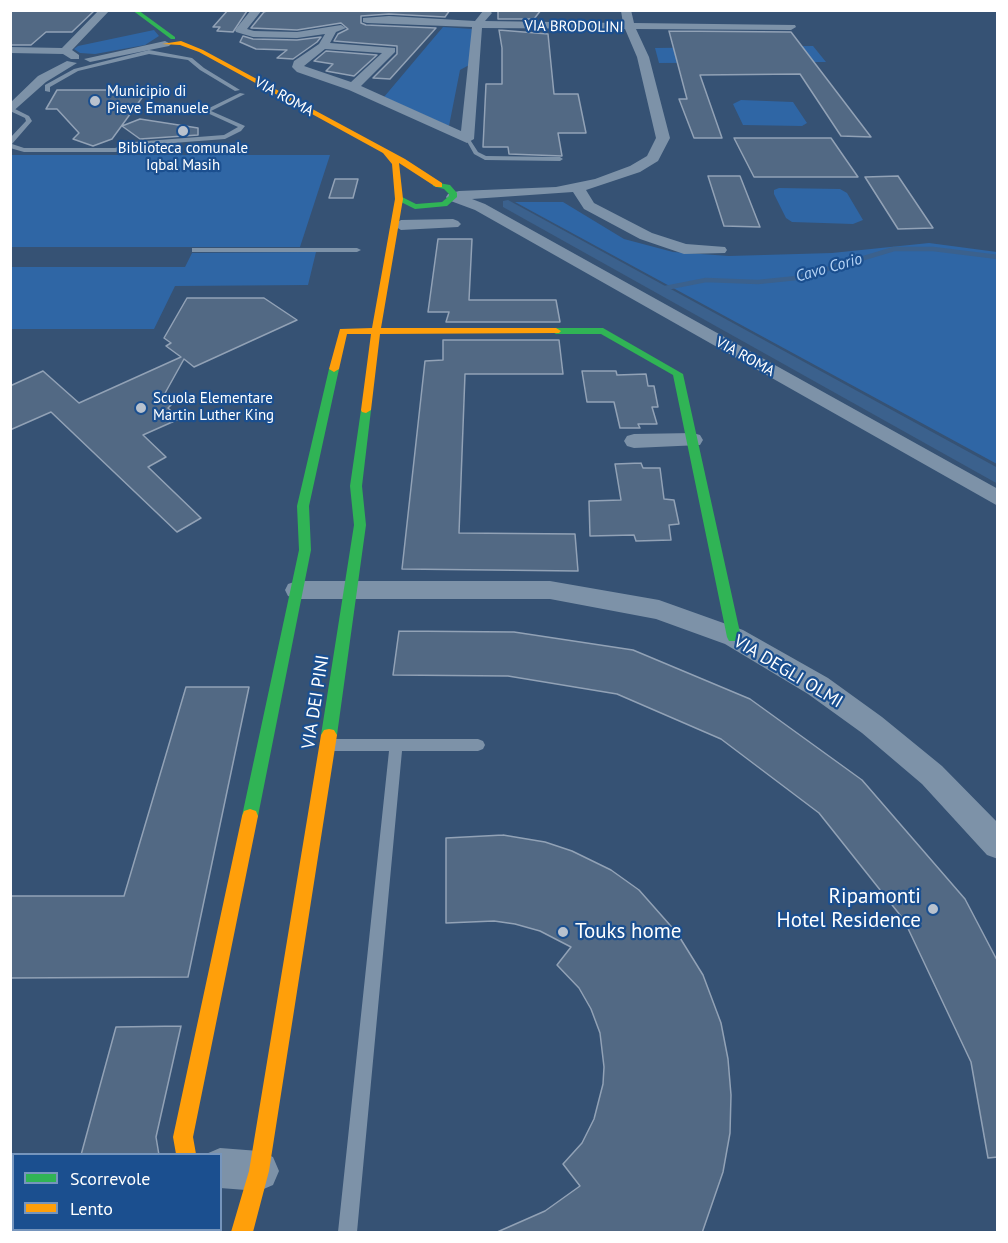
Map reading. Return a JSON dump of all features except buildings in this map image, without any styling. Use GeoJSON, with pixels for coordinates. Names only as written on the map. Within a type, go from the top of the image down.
{"type":"FeatureCollection","features":[{"type":"Feature","properties":{"kind":"street"},"geometry":{"type":"LineString","coordinates":[[11,110],[70,57],[105,10]]}},
{"type":"Feature","properties":{"kind":"street","name":"VIA ROMA"},"geometry":{"type":"LineString","coordinates":[[134,10],[164,29],[173,42],[201,51],[386,153],[448,191],[470,201],[998,499]]}},
{"type":"Feature","properties":{"kind":"street"},"geometry":{"type":"LineString","coordinates":[[257,10],[240,27],[242,32],[327,38],[391,50],[353,87]]}},
{"type":"Feature","properties":{"kind":"street"},"geometry":{"type":"LineString","coordinates":[[417,20],[426,10]]}},
{"type":"Feature","properties":{"kind":"street"},"geometry":{"type":"LineString","coordinates":[[327,38],[298,63],[298,67],[353,87],[467,139],[477,25],[489,10]]}},
{"type":"Feature","properties":{"kind":"street"},"geometry":{"type":"LineString","coordinates":[[543,27],[554,10]]}},
{"type":"Feature","properties":{"kind":"street"},"geometry":{"type":"LineString","coordinates":[[564,10],[573,27]]}},
{"type":"Feature","properties":{"kind":"street"},"geometry":{"type":"LineString","coordinates":[[626,10],[629,26],[684,31],[761,27],[788,23]]}},
{"type":"Feature","properties":{"kind":"street","name":"VIA BRODOLINI"},"geometry":{"type":"LineString","coordinates":[[327,38],[358,18],[543,27],[629,26],[643,57],[663,138],[662,145],[653,158],[635,169],[598,183],[531,193],[448,191]]}},
{"type":"Feature","properties":{"kind":"street"},"geometry":{"type":"LineString","coordinates":[[761,27],[770,40]]}},
{"type":"Feature","properties":{"kind":"street"},"geometry":{"type":"LineString","coordinates":[[10,50],[90,59],[173,42]]}},
{"type":"Feature","properties":{"kind":"street"},"geometry":{"type":"LineString","coordinates":[[386,153],[396,163],[399,173],[399,197]]}},
{"type":"Feature","properties":{"kind":"street"},"geometry":{"type":"LineString","coordinates":[[397,231],[413,215],[434,207],[448,191],[418,184],[402,190],[399,197]]}},
{"type":"Feature","properties":{"kind":"street"},"geometry":{"type":"LineString","coordinates":[[576,186],[589,206],[646,236],[684,249],[719,250]]}},
{"type":"Feature","properties":{"kind":"street"},"geometry":{"type":"LineString","coordinates":[[399,197],[415,207],[434,207]]}},
{"type":"Feature","properties":{"kind":"street","name":"VIA DEI PINI"},"geometry":{"type":"LineString","coordinates":[[242,1233],[259,1171],[352,592],[360,525],[357,486],[376,331],[397,231],[399,197]]}},
{"type":"Feature","properties":{"kind":"street","name":"VIA ROMA"},"geometry":{"type":"LineString","coordinates":[[434,207],[462,206],[492,214]]}},
{"type":"Feature","properties":{"kind":"street"},"geometry":{"type":"LineString","coordinates":[[397,231],[453,224]]}},
{"type":"Feature","properties":{"kind":"street"},"geometry":{"type":"LineString","coordinates":[[186,1153],[183,1137],[305,550],[303,506],[343,332],[603,331],[678,374],[734,637]]}},
{"type":"Feature","properties":{"kind":"street"},"geometry":{"type":"LineString","coordinates":[[634,441],[693,440]]}},
{"type":"Feature","properties":{"kind":"street","name":"VIA DEGLI OLMI"},"geometry":{"type":"LineString","coordinates":[[297,590],[352,592],[550,590],[659,610],[734,637],[818,686],[872,725],[932,775],[998,845]]}},
{"type":"Feature","properties":{"kind":"street"},"geometry":{"type":"LineString","coordinates":[[222,1168],[259,1171]]}},
{"type":"Feature","properties":{"kind":"street","name":"VIA DEI PINI"},"geometry":{"type":"LineString","coordinates":[[258,1233],[259,1171]]}},
{"type":"Feature","properties":{"kind":"lane"},"geometry":{"type":"LineString","coordinates":[[11,110],[27,117],[29,121],[10,145],[24,150],[116,150],[133,144],[225,137],[242,126],[206,111],[240,92],[190,59],[148,52],[76,70],[47,86],[48,91]]}},
{"type":"Feature","properties":{"kind":"lane"},"geometry":{"type":"LineString","coordinates":[[467,139],[477,153],[485,158],[560,159]]}},
{"type":"Feature","properties":{"kind":"lane"},"geometry":{"type":"LineString","coordinates":[[195,250],[357,250]]}},
{"type":"Feature","properties":{"kind":"lane"},"geometry":{"type":"LineString","coordinates":[[328,745],[478,745]]}},
{"type":"Feature","properties":{"kind":"lane"},"geometry":{"type":"LineString","coordinates":[[348,1233],[396,746]]}},
{"type":"Feature","properties":{"kind":"shaded area"},"geometry":{"type":"Polygon","coordinates":[[[443,27],[472,29],[471,64],[460,70],[449,126],[384,97],[443,27]]]}},
{"type":"Feature","properties":{"kind":"shaded area"},"geometry":{"type":"Polygon","coordinates":[[[154,30],[159,36],[145,45],[95,54],[80,53],[74,49],[78,46],[154,30]]]}},
{"type":"Feature","properties":{"kind":"shaded area"},"geometry":{"type":"Polygon","coordinates":[[[813,46],[826,62],[659,63],[655,48],[813,46]]]}},
{"type":"Feature","properties":{"kind":"shaded area"},"geometry":{"type":"Polygon","coordinates":[[[741,100],[793,102],[807,123],[802,126],[743,125],[733,104],[741,100]]]}},
{"type":"Feature","properties":{"kind":"shaded area"},"geometry":{"type":"Polygon","coordinates":[[[10,155],[330,155],[300,247],[11,247],[10,155]]]}},
{"type":"Feature","properties":{"kind":"shaded area"},"geometry":{"type":"Polygon","coordinates":[[[779,188],[840,189],[847,193],[863,220],[853,224],[792,222],[786,218],[774,194],[774,190],[779,188]]]}},
{"type":"Feature","properties":{"kind":"shaded area"},"geometry":{"type":"Polygon","coordinates":[[[515,202],[563,202],[624,239],[673,252],[729,256],[832,253],[929,243],[997,252],[997,464],[515,202]]]}},
{"type":"Feature","properties":{"kind":"shaded area"},"geometry":{"type":"Polygon","coordinates":[[[316,252],[308,285],[175,286],[154,329],[11,329],[11,267],[185,267],[192,253],[316,252]]]}},
{"type":"Feature","properties":{"kind":"waterway"},"geometry":{"type":"LineString","coordinates":[[508,204],[998,477]]}},
{"type":"Feature","properties":{"kind":"waterway","name":"Cavo Corio"},"geometry":{"type":"LineString","coordinates":[[660,289],[706,280],[758,282],[797,278],[894,249],[933,249],[998,257]]}},
{"type":"Feature","properties":{"kind":"traffic: fast"},"geometry":{"type":"LineString","coordinates":[[134,10],[173,38]]}},
{"type":"Feature","properties":{"kind":"traffic: fast"},"geometry":{"type":"LineString","coordinates":[[399,199],[415,207],[444,204],[453,197],[453,193],[447,187],[436,184]]}},
{"type":"Feature","properties":{"kind":"traffic: fast"},"geometry":{"type":"LineString","coordinates":[[556,331],[603,331],[678,374],[734,637]]}},
{"type":"Feature","properties":{"kind":"traffic: fast"},"geometry":{"type":"LineString","coordinates":[[250,816],[305,550],[303,506],[334,369]]}},
{"type":"Feature","properties":{"kind":"traffic: fast"},"geometry":{"type":"LineString","coordinates":[[329,735],[360,525],[356,486],[366,410]]}},
{"type":"Feature","properties":{"kind":"traffic: slow"},"geometry":{"type":"LineString","coordinates":[[165,44],[181,43],[201,51],[402,161],[439,185]]}},
{"type":"Feature","properties":{"kind":"traffic: slow"},"geometry":{"type":"LineString","coordinates":[[366,410],[376,331],[399,199],[396,163],[386,153]]}},
{"type":"Feature","properties":{"kind":"traffic: slow"},"geometry":{"type":"LineString","coordinates":[[334,369],[343,331],[556,331]]}},
{"type":"Feature","properties":{"kind":"traffic: slow"},"geometry":{"type":"LineString","coordinates":[[242,1232],[259,1171],[329,735]]}},
{"type":"Feature","properties":{"kind":"traffic: slow"},"geometry":{"type":"LineString","coordinates":[[186,1153],[183,1137],[250,816]]}},
{"type":"Feature","properties":{"kind":"place","name":"Municipio di Pieve Emanuele"},"geometry":{"type":"Point","coordinates":[95,101]}},
{"type":"Feature","properties":{"kind":"place","name":"Biblioteca comunale Iqbal Masih"},"geometry":{"type":"Point","coordinates":[183,131]}},
{"type":"Feature","properties":{"kind":"place","name":"Scuola Elementare Martin Luther King"},"geometry":{"type":"Point","coordinates":[141,408]}},
{"type":"Feature","properties":{"kind":"place","name":"Ripamonti Hotel Residence"},"geometry":{"type":"Point","coordinates":[933,909]}},
{"type":"Feature","properties":{"kind":"place","name":"Touks home"},"geometry":{"type":"Point","coordinates":[563,932]}}]}
